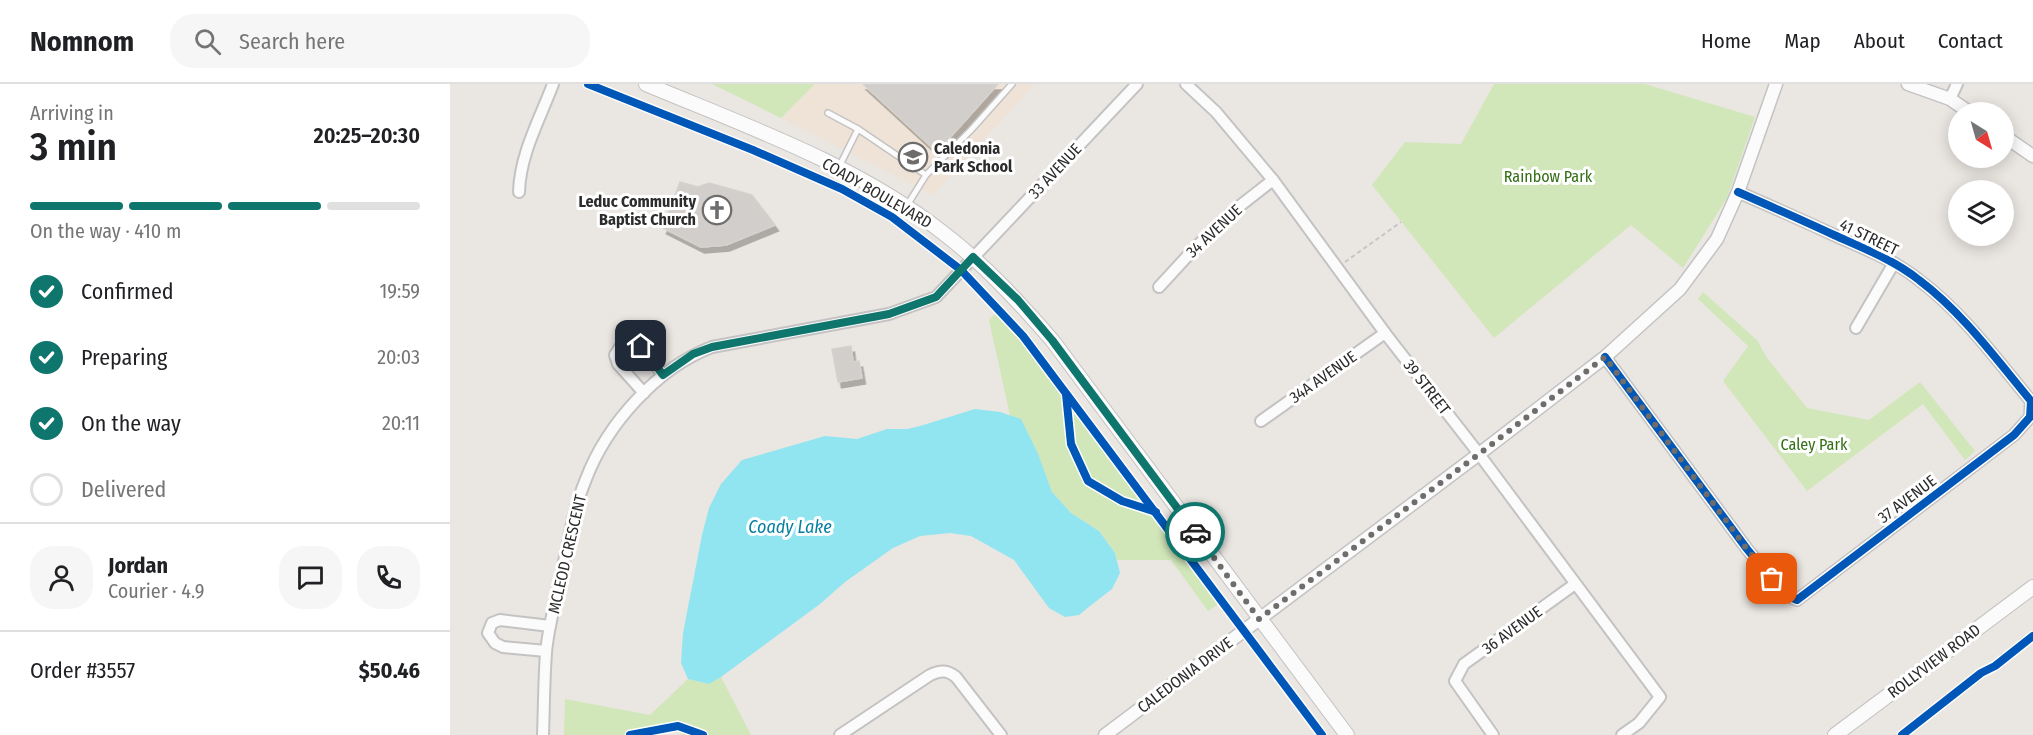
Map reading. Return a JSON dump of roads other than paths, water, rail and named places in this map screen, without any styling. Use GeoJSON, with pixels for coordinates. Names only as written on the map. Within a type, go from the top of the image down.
{"type":"FeatureCollection","features":[{"type":"Feature","properties":{"kind":"main road","name":"COADY BOULEVARD"},"geometry":{"type":"LineString","coordinates":[[645,84],[794,147],[838,169],[906,207],[973,257],[1018,300],[1052,340],[1347,735]]}},
{"type":"Feature","properties":{"kind":"main road","name":"ROLLYVIEW ROAD"},"geometry":{"type":"LineString","coordinates":[[1835,735],[2033,587]]}},
{"type":"Feature","properties":{"kind":"street"},"geometry":{"type":"LineString","coordinates":[[519,192],[523,161],[553,84]]}},
{"type":"Feature","properties":{"kind":"street","name":"33 AVENUE"},"geometry":{"type":"LineString","coordinates":[[973,257],[1137,84]]}},
{"type":"Feature","properties":{"kind":"street","name":"39 STREET"},"geometry":{"type":"LineString","coordinates":[[1186,84],[1216,112],[1273,180],[1385,333],[1479,454],[1660,697],[1639,723],[1622,735]]}},
{"type":"Feature","properties":{"kind":"street","name":"CALEDONIA DRIVE"},"geometry":{"type":"LineString","coordinates":[[1105,735],[1605,357],[1680,289],[1717,239],[1738,192],[1776,84]]}},
{"type":"Feature","properties":{"kind":"street"},"geometry":{"type":"LineString","coordinates":[[1908,84],[1954,102]]}},
{"type":"Feature","properties":{"kind":"street"},"geometry":{"type":"LineString","coordinates":[[1950,99],[1957,84]]}},
{"type":"Feature","properties":{"kind":"street"},"geometry":{"type":"LineString","coordinates":[[2014,143],[2033,156]]}},
{"type":"Feature","properties":{"kind":"street","name":"34 AVENUE"},"geometry":{"type":"LineString","coordinates":[[1159,287],[1232,212],[1273,180]]}},
{"type":"Feature","properties":{"kind":"street","name":"41 STREET"},"geometry":{"type":"LineString","coordinates":[[1738,192],[1894,263],[1919,279],[1948,304],[1973,331],[2031,401],[2030,417]]}},
{"type":"Feature","properties":{"kind":"street","name":"MCLEOD CRESCENT"},"geometry":{"type":"LineString","coordinates":[[543,735],[546,651],[575,513],[586,478],[600,450],[617,424],[644,393],[663,375],[693,354],[712,347],[889,314],[936,297],[973,257]]}},
{"type":"Feature","properties":{"kind":"street"},"geometry":{"type":"LineString","coordinates":[[1856,328],[1894,263]]}},
{"type":"Feature","properties":{"kind":"street","name":"34A AVENUE"},"geometry":{"type":"LineString","coordinates":[[1261,421],[1385,333]]}},
{"type":"Feature","properties":{"kind":"street"},"geometry":{"type":"LineString","coordinates":[[644,393],[618,364],[615,355],[624,341],[634,341],[641,346],[663,375]]}},
{"type":"Feature","properties":{"kind":"street","name":"37 AVENUE"},"geometry":{"type":"LineString","coordinates":[[1605,357],[1747,549],[1784,594],[1797,600],[2014,435],[2030,417]]}},
{"type":"Feature","properties":{"kind":"street","name":"36 AVENUE"},"geometry":{"type":"LineString","coordinates":[[1493,735],[1455,681],[1464,664],[1575,584]]}},
{"type":"Feature","properties":{"kind":"street","name":"MCLEOD CRESCENT"},"geometry":{"type":"LineString","coordinates":[[546,651],[503,647],[495,643],[488,633],[492,623],[500,621],[550,626]]}},
{"type":"Feature","properties":{"kind":"street"},"geometry":{"type":"LineString","coordinates":[[840,735],[930,675],[940,671],[949,672],[956,677],[1001,735]]}},
{"type":"Feature","properties":{"kind":"lane"},"geometry":{"type":"LineString","coordinates":[[906,207],[926,175],[1011,88],[1012,84]]}},
{"type":"Feature","properties":{"kind":"lane"},"geometry":{"type":"LineString","coordinates":[[828,113],[858,129],[926,175]]}},
{"type":"Feature","properties":{"kind":"lane"},"geometry":{"type":"LineString","coordinates":[[838,169],[858,129]]}},
{"type":"Feature","properties":{"kind":"water","name":"Coady Lake"},"geometry":{"type":"Polygon","coordinates":[[[975,409],[1000,412],[1021,419],[1038,454],[1052,492],[1071,513],[1099,531],[1115,553],[1120,573],[1112,589],[1079,615],[1065,617],[1049,608],[1014,560],[971,536],[950,533],[920,536],[893,548],[845,582],[820,604],[721,677],[709,684],[688,679],[681,663],[683,633],[702,535],[709,508],[721,484],[742,460],[825,436],[857,439],[887,429],[907,429],[920,426],[975,409]]]}},
{"type":"Feature","properties":{"kind":"place","name":"Caledonia Park School"},"geometry":{"type":"Point","coordinates":[913,157]}},
{"type":"Feature","properties":{"kind":"place","name":"Leduc Community Baptist Church"},"geometry":{"type":"Point","coordinates":[717,210]}},
{"type":"Feature","properties":{"kind":"park label","name":"Rainbow Park"},"geometry":{"type":"Point","coordinates":[1548,176]}},
{"type":"Feature","properties":{"kind":"park label","name":"Caley Park"},"geometry":{"type":"Point","coordinates":[1814,444]}}]}
